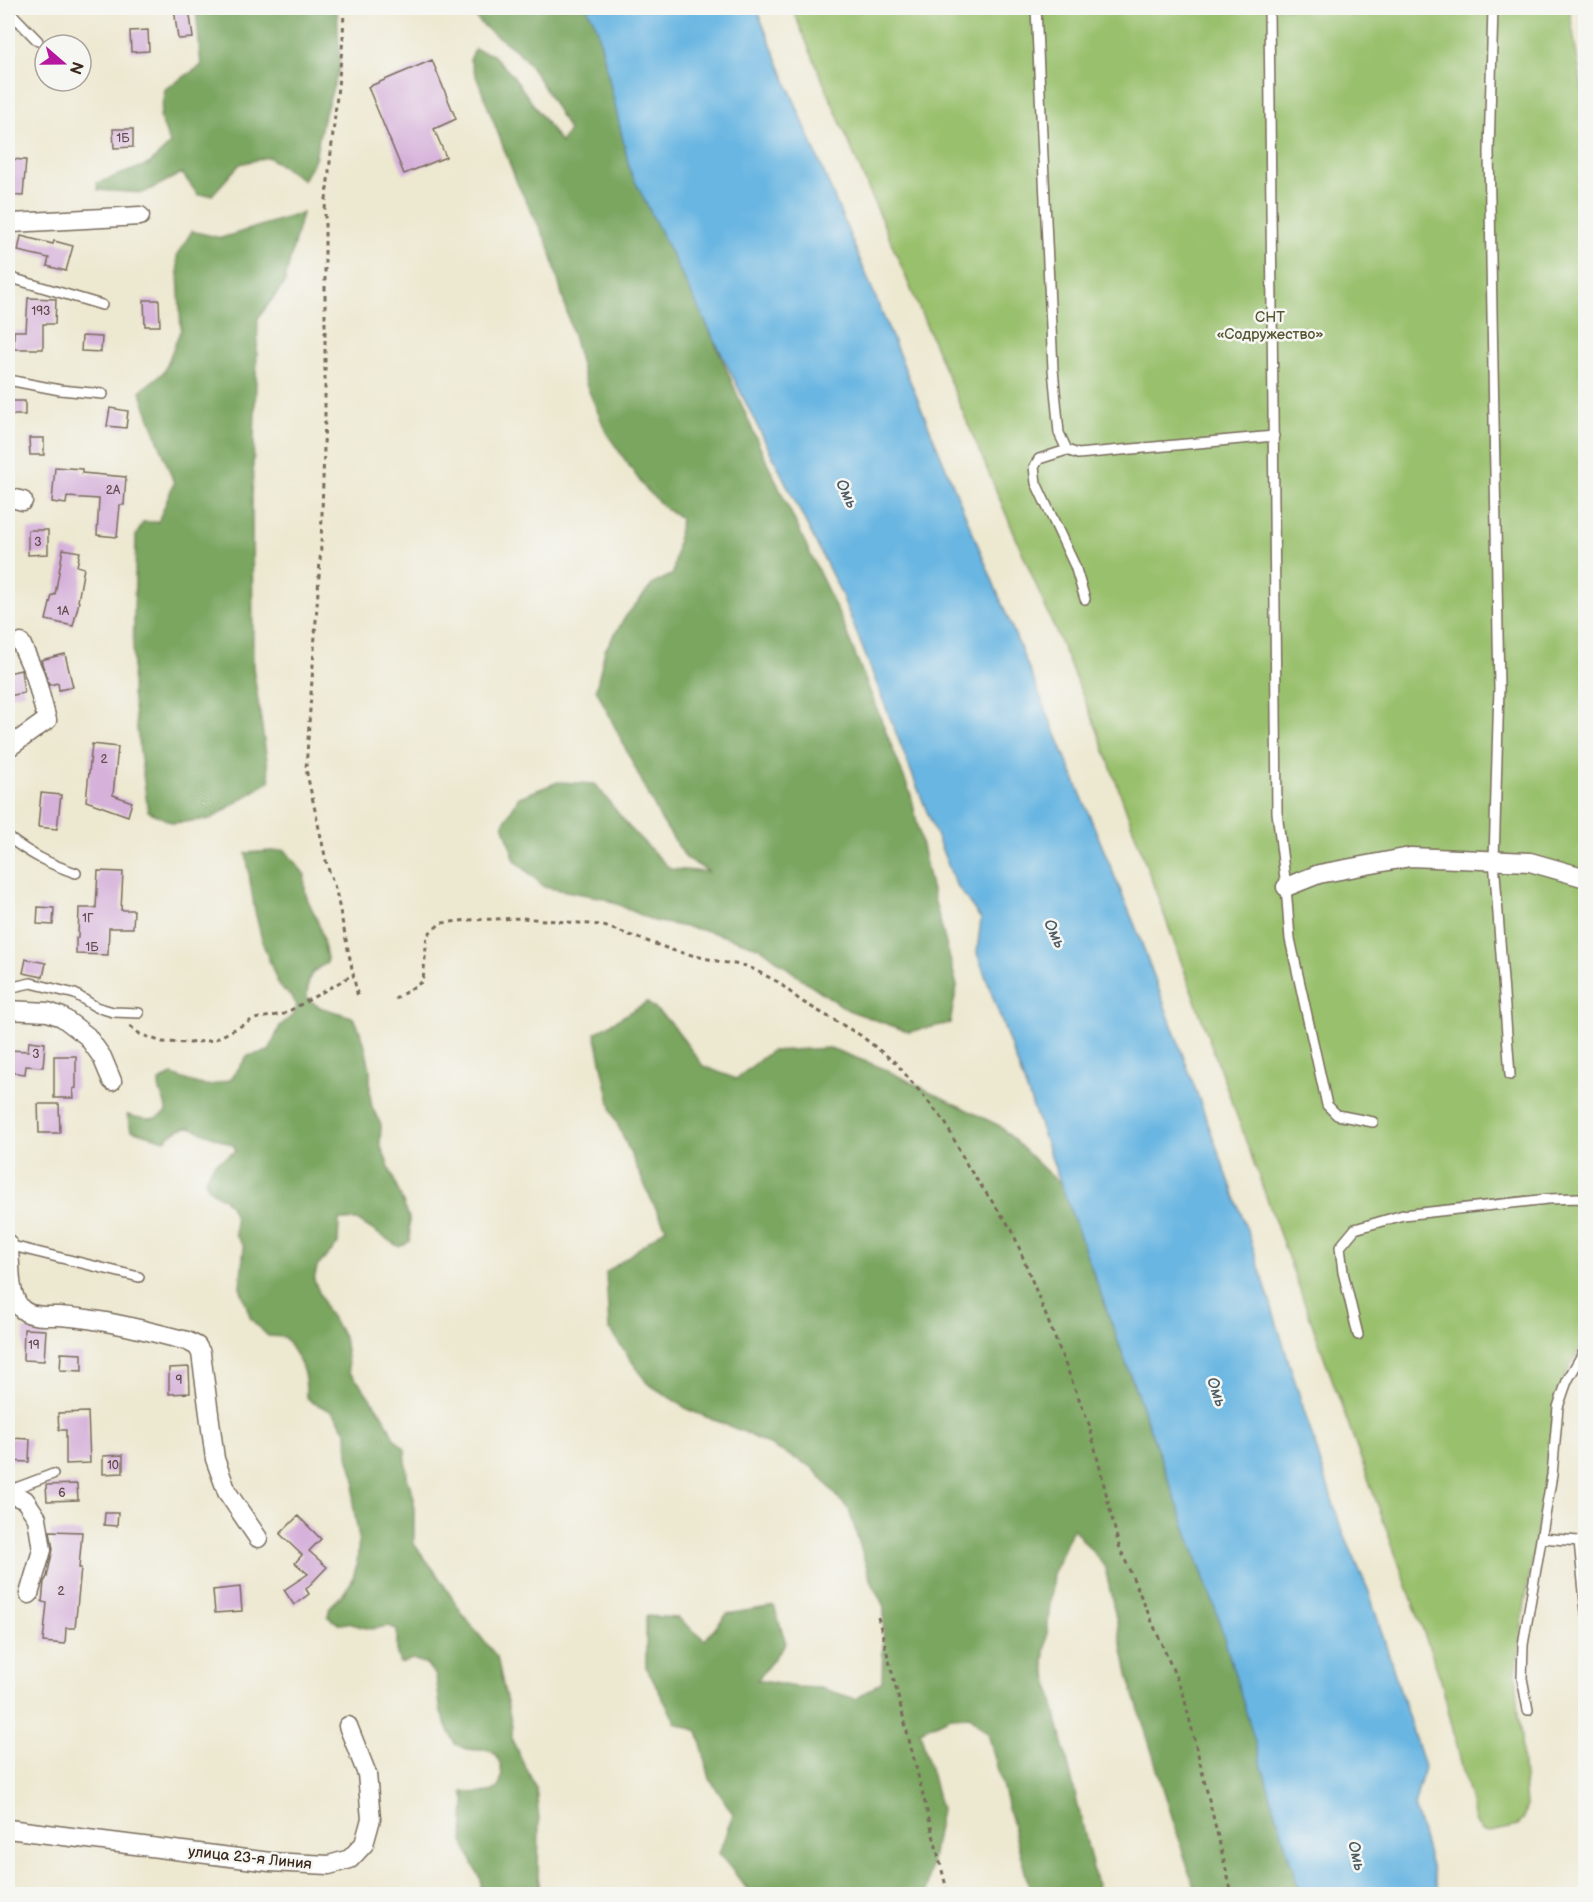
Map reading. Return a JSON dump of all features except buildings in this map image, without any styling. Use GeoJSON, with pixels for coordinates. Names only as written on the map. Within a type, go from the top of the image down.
{"type":"FeatureCollection","features":[{"type":"Feature","properties":{"kind":"street"},"geometry":{"type":"LineString","coordinates":[[8,225],[140,216]]}},
{"type":"Feature","properties":{"kind":"street"},"geometry":{"type":"LineString","coordinates":[[8,748],[47,720],[35,675],[21,643]]}},
{"type":"Feature","properties":{"kind":"street"},"geometry":{"type":"LineString","coordinates":[[1286,886],[1319,874],[1410,857],[1530,862],[1586,878]]}},
{"type":"Feature","properties":{"kind":"street"},"geometry":{"type":"LineString","coordinates":[[8,1010],[48,1012],[62,1017],[87,1036],[102,1057],[112,1081]]}},
{"type":"Feature","properties":{"kind":"street"},"geometry":{"type":"LineString","coordinates":[[8,1244],[13,1295],[20,1309],[32,1315],[83,1318],[117,1324],[188,1341],[196,1346],[201,1353],[215,1459],[227,1492],[258,1538]]}},
{"type":"Feature","properties":{"kind":"street"},"geometry":{"type":"LineString","coordinates":[[8,1492],[25,1500],[37,1518],[42,1550],[29,1594]]}},
{"type":"Feature","properties":{"kind":"street","name":"улица 23-я Линия"},"geometry":{"type":"LineString","coordinates":[[8,1829],[270,1862],[329,1865],[350,1859],[363,1844],[371,1820],[367,1774],[348,1726]]}},
{"type":"Feature","properties":{"kind":"lane"},"geometry":{"type":"LineString","coordinates":[[1036,8],[1053,369],[1059,433],[1067,450]]}},
{"type":"Feature","properties":{"kind":"lane"},"geometry":{"type":"LineString","coordinates":[[1269,8],[1277,812],[1290,939],[1327,1106],[1337,1115],[1373,1122]]}},
{"type":"Feature","properties":{"kind":"lane"},"geometry":{"type":"LineString","coordinates":[[1493,8],[1489,152],[1499,688],[1494,860],[1510,1075]]}},
{"type":"Feature","properties":{"kind":"lane"},"geometry":{"type":"LineString","coordinates":[[8,10],[33,36]]}},
{"type":"Feature","properties":{"kind":"lane"},"geometry":{"type":"LineString","coordinates":[[8,278],[102,305]]}},
{"type":"Feature","properties":{"kind":"lane"},"geometry":{"type":"LineString","coordinates":[[8,381],[60,390],[103,394]]}},
{"type":"Feature","properties":{"kind":"lane"},"geometry":{"type":"LineString","coordinates":[[1085,599],[1075,566],[1036,483],[1034,467],[1039,459],[1067,450],[1078,454],[1274,436]]}},
{"type":"Feature","properties":{"kind":"lane"},"geometry":{"type":"LineString","coordinates":[[8,837],[28,853],[76,873]]}},
{"type":"Feature","properties":{"kind":"lane"},"geometry":{"type":"LineString","coordinates":[[8,988],[31,983],[49,986],[75,994],[96,1007],[113,1012],[139,1013]]}},
{"type":"Feature","properties":{"kind":"lane"},"geometry":{"type":"LineString","coordinates":[[1358,1335],[1343,1272],[1340,1247],[1355,1229],[1403,1215],[1548,1199],[1579,1198],[1586,1200]]}},
{"type":"Feature","properties":{"kind":"lane"},"geometry":{"type":"LineString","coordinates":[[8,1244],[139,1276]]}},
{"type":"Feature","properties":{"kind":"lane"},"geometry":{"type":"LineString","coordinates":[[1528,1710],[1522,1678],[1523,1645],[1552,1475],[1558,1407],[1567,1381],[1586,1348]]}},
{"type":"Feature","properties":{"kind":"lane"},"geometry":{"type":"LineString","coordinates":[[8,1492],[53,1474]]}},
{"type":"Feature","properties":{"kind":"lane"},"geometry":{"type":"LineString","coordinates":[[1541,1538],[1580,1541],[1586,1612]]}},
{"type":"Feature","properties":{"kind":"path"},"geometry":{"type":"LineString","coordinates":[[344,8],[343,39],[325,209],[325,414],[321,546],[306,769],[327,865],[336,891],[358,998]]}},
{"type":"Feature","properties":{"kind":"path"},"geometry":{"type":"LineString","coordinates":[[394,999],[423,981],[427,935],[441,923],[522,918],[601,925],[675,951],[747,966],[778,982],[801,1001],[860,1035],[896,1064],[945,1122],[968,1167],[1012,1230],[1089,1424],[1119,1546],[1183,1693],[1232,1894]]}},
{"type":"Feature","properties":{"kind":"path"},"geometry":{"type":"LineString","coordinates":[[113,1012],[140,1034],[162,1042],[190,1043],[214,1040],[254,1019],[284,1014],[354,974]]}},
{"type":"Feature","properties":{"kind":"path"},"geometry":{"type":"LineString","coordinates":[[878,1617],[948,1894]]}},
{"type":"Feature","properties":{"kind":"green space"},"geometry":{"type":"Polygon","coordinates":[[[196,8],[337,8],[340,66],[322,123],[315,159],[303,180],[268,157],[240,164],[212,195],[198,195],[182,173],[143,193],[98,190],[97,183],[149,164],[170,144],[160,117],[165,89],[201,66],[196,8]]]}},
{"type":"Feature","properties":{"kind":"green space"},"geometry":{"type":"Polygon","coordinates":[[[470,8],[597,8],[666,229],[759,445],[842,621],[911,795],[931,887],[957,986],[950,1023],[909,1032],[848,1010],[761,948],[708,931],[654,921],[604,898],[544,887],[515,860],[503,824],[519,797],[558,782],[595,784],[629,827],[670,869],[709,872],[686,858],[660,818],[596,689],[605,650],[626,616],[653,584],[673,574],[681,518],[667,510],[644,487],[607,434],[586,384],[549,246],[517,183],[470,60],[475,49],[493,55],[512,75],[561,143],[569,130],[524,58],[480,23],[470,8]]]}},
{"type":"Feature","properties":{"kind":"green space","name":"СНТ «Содружество»"},"geometry":{"type":"Polygon","coordinates":[[[792,8],[1569,8],[1586,111],[1586,1336],[1565,1376],[1558,1398],[1524,1609],[1516,1673],[1526,1806],[1524,1818],[1517,1826],[1490,1832],[1482,1831],[1476,1824],[1441,1680],[1097,729],[792,8]]]}},
{"type":"Feature","properties":{"kind":"green space"},"geometry":{"type":"Polygon","coordinates":[[[302,213],[284,284],[258,318],[252,502],[253,667],[270,781],[211,819],[173,823],[148,811],[132,693],[136,536],[143,522],[158,522],[174,483],[140,391],[164,372],[181,329],[177,255],[192,231],[221,238],[302,213]]]}},
{"type":"Feature","properties":{"kind":"green space"},"geometry":{"type":"Polygon","coordinates":[[[285,850],[305,875],[306,894],[322,934],[327,958],[327,963],[316,969],[310,976],[307,998],[319,1007],[352,1017],[356,1022],[364,1042],[370,1069],[372,1107],[381,1125],[380,1144],[409,1218],[410,1241],[399,1247],[357,1220],[339,1220],[338,1244],[317,1267],[314,1280],[327,1311],[344,1337],[349,1372],[385,1419],[394,1438],[405,1449],[407,1477],[414,1498],[414,1544],[464,1616],[497,1657],[512,1726],[512,1740],[536,1788],[539,1821],[538,1877],[541,1894],[481,1894],[481,1879],[463,1841],[465,1800],[463,1792],[484,1793],[495,1790],[501,1782],[500,1765],[492,1752],[468,1749],[455,1744],[441,1713],[436,1676],[426,1664],[413,1659],[400,1663],[397,1655],[397,1630],[390,1626],[370,1629],[348,1623],[341,1624],[328,1616],[330,1607],[352,1581],[357,1564],[359,1538],[353,1504],[355,1480],[348,1456],[347,1432],[333,1412],[306,1397],[301,1365],[284,1337],[268,1336],[251,1319],[240,1287],[244,1247],[235,1234],[233,1211],[224,1199],[210,1189],[205,1179],[214,1164],[236,1151],[233,1145],[190,1127],[179,1129],[165,1140],[131,1130],[127,1115],[152,1119],[166,1112],[159,1081],[172,1075],[196,1084],[206,1085],[230,1080],[248,1056],[269,1051],[280,1026],[294,1014],[297,1005],[292,997],[279,986],[263,944],[254,907],[246,853],[285,850]]]}},
{"type":"Feature","properties":{"kind":"green space"},"geometry":{"type":"Polygon","coordinates":[[[647,1002],[672,1024],[703,1066],[736,1079],[771,1051],[830,1048],[880,1067],[1000,1126],[1094,1214],[1310,1894],[1196,1894],[1129,1678],[1105,1567],[1073,1528],[1053,1574],[1044,1663],[1099,1894],[1031,1894],[988,1733],[969,1716],[951,1717],[920,1731],[941,1809],[926,1894],[751,1894],[719,1853],[733,1814],[710,1779],[698,1731],[676,1723],[646,1667],[646,1616],[678,1618],[705,1640],[727,1614],[774,1606],[786,1643],[757,1680],[795,1687],[820,1688],[856,1699],[882,1681],[884,1607],[870,1578],[849,1510],[812,1467],[744,1432],[689,1410],[647,1383],[609,1329],[606,1273],[666,1228],[612,1112],[595,1033],[647,1002]]]}},
{"type":"Feature","properties":{"kind":"water","name":"Омь"},"geometry":{"type":"Polygon","coordinates":[[[587,8],[756,8],[1138,933],[1250,1238],[1340,1525],[1369,1592],[1424,1767],[1414,1806],[1439,1894],[1300,1894],[1216,1611],[977,953],[981,919],[955,883],[841,593],[630,171],[597,27],[587,8]]]}}]}
